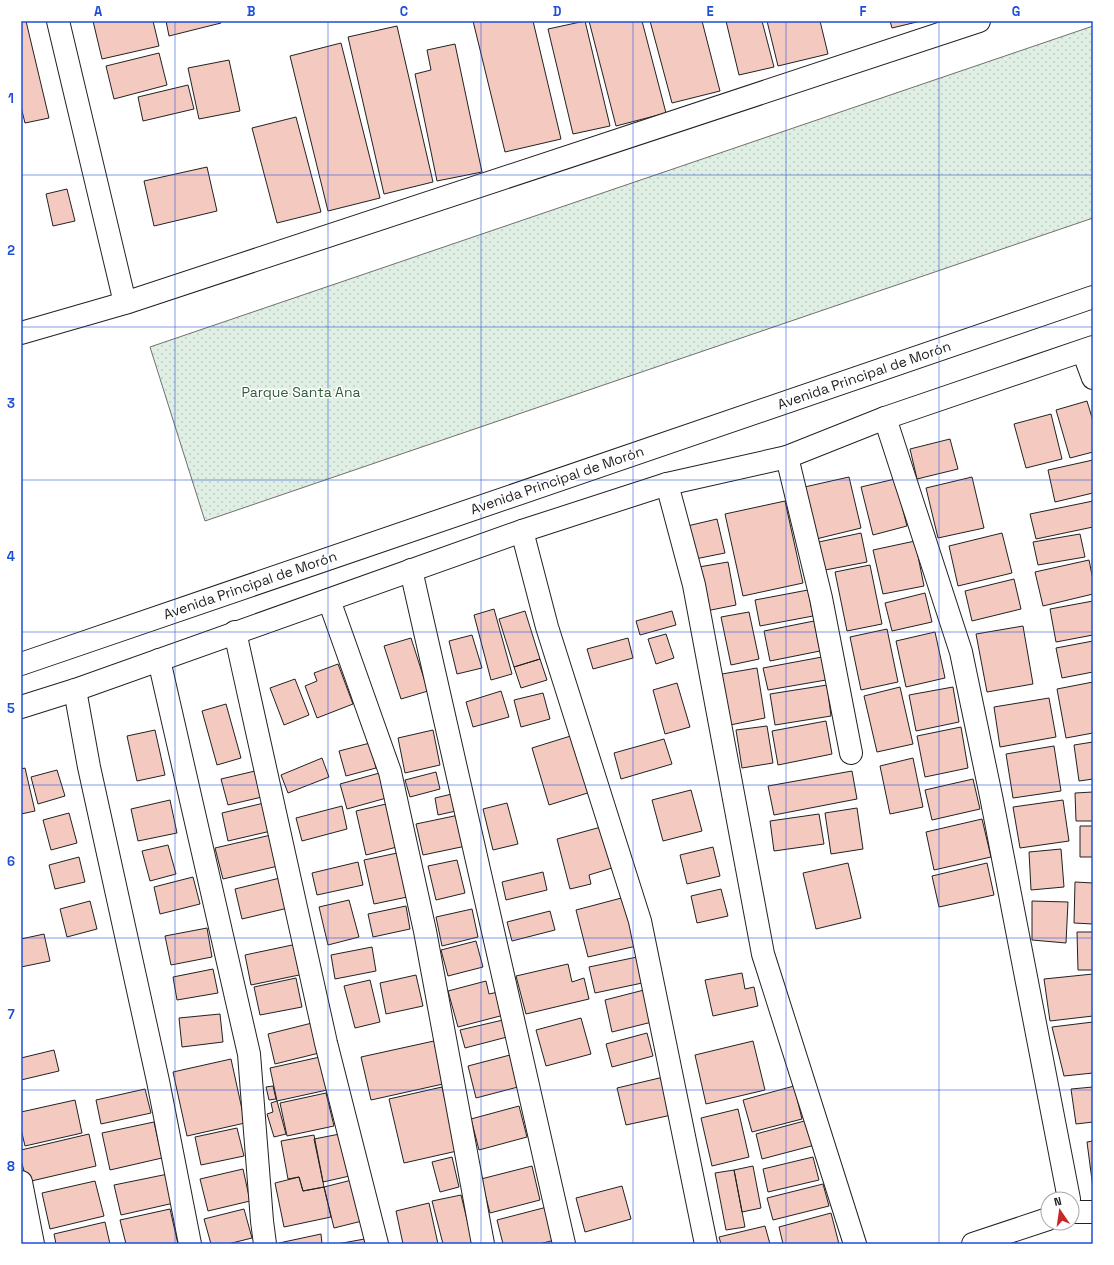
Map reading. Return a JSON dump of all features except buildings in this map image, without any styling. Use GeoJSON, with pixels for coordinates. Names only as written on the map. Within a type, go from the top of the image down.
{"type":"FeatureCollection","features":[{"type":"Feature","properties":{"kind":"street"},"geometry":{"type":"LineString","coordinates":[[58,21],[125,303]]}},
{"type":"Feature","properties":{"kind":"street"},"geometry":{"type":"LineString","coordinates":[[21,332],[125,303],[980,21]]}},
{"type":"Feature","properties":{"kind":"street","name":"Avenida Principal de Morón"},"geometry":{"type":"LineString","coordinates":[[21,664],[1093,297]]}},
{"type":"Feature","properties":{"kind":"street"},"geometry":{"type":"LineString","coordinates":[[21,707],[75,690],[522,531],[667,484],[787,457],[885,418],[1088,349],[1093,378]]}},
{"type":"Feature","properties":{"kind":"street"},"geometry":{"type":"LineString","coordinates":[[885,418],[961,652],[991,796],[1067,1191]]}},
{"type":"Feature","properties":{"kind":"street"},"geometry":{"type":"LineString","coordinates":[[787,457],[821,598],[851,753]]}},
{"type":"Feature","properties":{"kind":"street"},"geometry":{"type":"LineString","coordinates":[[667,484],[694,585],[763,954],[855,1244]]}},
{"type":"Feature","properties":{"kind":"street"},"geometry":{"type":"LineString","coordinates":[[522,531],[547,628],[640,921],[706,1244]]}},
{"type":"Feature","properties":{"kind":"street"},"geometry":{"type":"LineString","coordinates":[[411,570],[564,1244]]}},
{"type":"Feature","properties":{"kind":"street"},"geometry":{"type":"LineString","coordinates":[[329,600],[390,772],[425,931],[483,1244]]}},
{"type":"Feature","properties":{"kind":"street"},"geometry":{"type":"LineString","coordinates":[[235,632],[326,1043],[377,1244]]}},
{"type":"Feature","properties":{"kind":"street"},"geometry":{"type":"LineString","coordinates":[[160,660],[249,1054],[265,1244]]}},
{"type":"Feature","properties":{"kind":"street"},"geometry":{"type":"LineString","coordinates":[[75,690],[89,767],[158,1081],[190,1244]]}},
{"type":"Feature","properties":{"kind":"street"},"geometry":{"type":"LineString","coordinates":[[21,1182],[33,1244]]}},
{"type":"Feature","properties":{"kind":"street"},"geometry":{"type":"LineString","coordinates":[[1080,1212],[1093,1212]]}},
{"type":"Feature","properties":{"kind":"street"},"geometry":{"type":"LineString","coordinates":[[973,1244],[1040,1222]]}},
{"type":"Feature","properties":{"kind":"green space","name":"Parque Santa Ana"},"geometry":{"type":"Polygon","coordinates":[[[1093,26],[1093,218],[205,521],[150,347],[1093,26]]]}}]}
